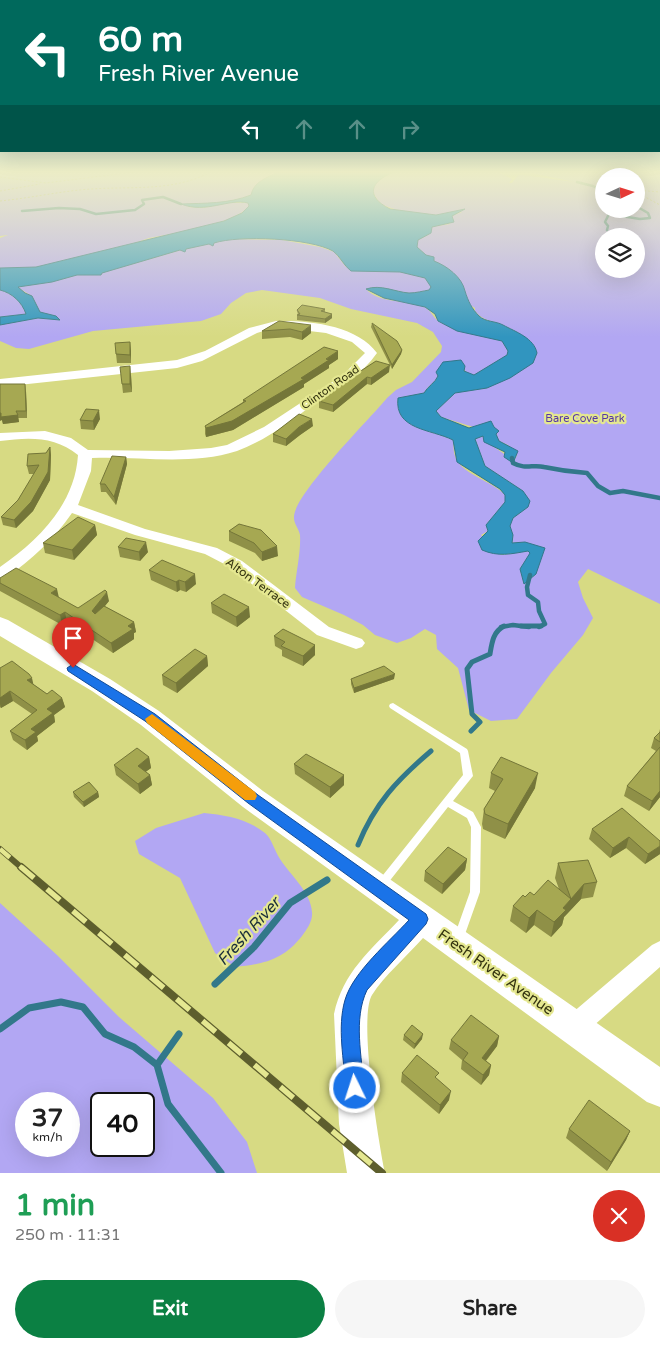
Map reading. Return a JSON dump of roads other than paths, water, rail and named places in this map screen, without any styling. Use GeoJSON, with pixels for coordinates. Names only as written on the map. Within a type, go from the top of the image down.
{"type":"FeatureCollection","features":[{"type":"Feature","properties":{"kind":"main road","name":"Fresh River Avenue"},"geometry":{"type":"LineString","coordinates":[[0,625],[101,685],[150,718],[253,799],[660,1089]]}},
{"type":"Feature","properties":{"kind":"main road"},"geometry":{"type":"LineString","coordinates":[[366,1173],[357,1124],[351,1034],[351,1014],[354,999],[361,984],[420,919]]}},
{"type":"Feature","properties":{"kind":"street","name":"Clinton Road"},"geometry":{"type":"LineString","coordinates":[[0,382],[139,369],[186,362],[219,350],[258,329],[277,324],[309,326],[352,338],[364,343],[371,353],[367,360],[354,372],[268,430],[238,446],[202,453],[110,452],[85,454]]}},
{"type":"Feature","properties":{"kind":"street"},"geometry":{"type":"LineString","coordinates":[[0,437],[36,434],[57,436],[74,443],[85,454],[86,465],[70,507],[30,552],[0,574]]}},
{"type":"Feature","properties":{"kind":"street","name":"Alton Terrace"},"geometry":{"type":"LineString","coordinates":[[70,507],[140,532],[211,551],[236,564],[323,632],[356,643]]}},
{"type":"Feature","properties":{"kind":"street"},"geometry":{"type":"LineString","coordinates":[[574,1027],[660,952]]}},
{"type":"Feature","properties":{"kind":"lane"},"geometry":{"type":"LineString","coordinates":[[378,889],[468,776],[464,751],[393,706]]}},
{"type":"Feature","properties":{"kind":"lane"},"geometry":{"type":"LineString","coordinates":[[447,802],[470,815],[476,827],[476,892],[456,944]]}},
{"type":"Feature","properties":{"kind":"water"},"geometry":{"type":"Polygon","coordinates":[[[201,227],[433,227],[431,233],[418,240],[417,247],[426,255],[434,257],[434,261],[449,269],[461,281],[470,305],[479,316],[524,336],[532,343],[537,353],[533,363],[510,378],[487,388],[455,393],[436,411],[441,417],[469,428],[491,421],[499,431],[496,434],[499,441],[518,451],[513,463],[504,457],[505,452],[484,442],[483,436],[475,439],[485,466],[523,491],[530,501],[528,507],[513,518],[510,526],[513,535],[512,543],[525,542],[545,548],[536,574],[524,584],[520,569],[530,553],[528,551],[494,554],[482,550],[478,541],[488,531],[486,525],[505,502],[505,495],[500,489],[457,462],[453,440],[416,427],[402,417],[398,409],[398,398],[424,393],[437,378],[436,372],[443,362],[461,360],[465,366],[464,371],[474,375],[507,355],[508,351],[502,341],[457,331],[438,321],[435,314],[425,307],[384,298],[366,289],[377,287],[409,293],[429,290],[431,287],[425,278],[400,272],[351,271],[333,251],[308,243],[274,239],[240,239],[214,243],[213,246],[209,244],[186,249],[185,252],[180,250],[102,273],[101,275],[77,275],[52,282],[18,287],[32,296],[40,312],[56,316],[60,320],[38,318],[0,325],[0,317],[26,314],[16,299],[9,293],[0,290],[0,268],[36,267],[201,227]]]}},
{"type":"Feature","properties":{"kind":"waterway"},"geometry":{"type":"LineString","coordinates":[[512,458],[513,463],[522,466],[540,466],[587,473],[598,486],[610,493],[623,491],[660,498]]}},
{"type":"Feature","properties":{"kind":"waterway","name":"Fresh River"},"geometry":{"type":"LineString","coordinates":[[530,575],[527,587],[528,595],[538,602],[539,611],[545,624],[541,626]]}},
{"type":"Feature","properties":{"kind":"waterway","name":"Fresh River"},"geometry":{"type":"LineString","coordinates":[[502,627],[521,626]]}},
{"type":"Feature","properties":{"kind":"waterway","name":"Fresh River"},"geometry":{"type":"LineString","coordinates":[[521,626],[541,626]]}},
{"type":"Feature","properties":{"kind":"waterway","name":"Fresh River"},"geometry":{"type":"LineString","coordinates":[[521,626],[529,627]]}},
{"type":"Feature","properties":{"kind":"waterway","name":"Fresh River"},"geometry":{"type":"LineString","coordinates":[[471,731],[480,722],[472,714],[467,669],[472,662],[490,654],[495,634],[502,627]]}},
{"type":"Feature","properties":{"kind":"waterway","name":"Fresh River"},"geometry":{"type":"LineString","coordinates":[[358,845],[372,817],[388,793],[397,782],[431,751]]}},
{"type":"Feature","properties":{"kind":"waterway","name":"Fresh River"},"geometry":{"type":"LineString","coordinates":[[215,984],[254,947],[290,903],[327,880]]}},
{"type":"Feature","properties":{"kind":"waterway"},"geometry":{"type":"LineString","coordinates":[[0,1029],[29,1008],[61,1002],[83,1007],[105,1034],[134,1047],[157,1065]]}},
{"type":"Feature","properties":{"kind":"waterway","name":"Fresh River"},"geometry":{"type":"LineString","coordinates":[[157,1065],[179,1034]]}},
{"type":"Feature","properties":{"kind":"waterway","name":"Fresh River"},"geometry":{"type":"LineString","coordinates":[[157,1065],[168,1104],[221,1173]]}},
{"type":"Feature","properties":{"kind":"railway"},"geometry":{"type":"LineString","coordinates":[[0,849],[22,868]]}},
{"type":"Feature","properties":{"kind":"railway"},"geometry":{"type":"LineString","coordinates":[[21,867],[382,1173]]}},
{"type":"Feature","properties":{"kind":"park label","name":"Bare Cove Park"},"geometry":{"type":"Point","coordinates":[585,418]}}]}
